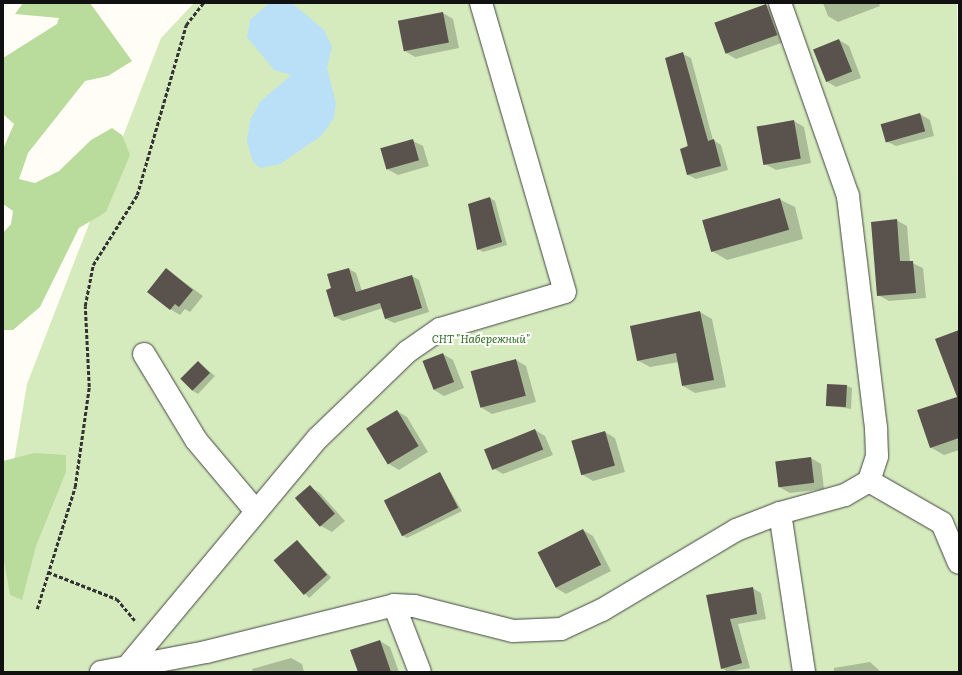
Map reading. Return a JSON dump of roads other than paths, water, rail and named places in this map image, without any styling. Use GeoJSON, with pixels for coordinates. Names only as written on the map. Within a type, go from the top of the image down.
{"type":"FeatureCollection","features":[{"type":"Feature","properties":{"kind":"street"},"geometry":{"type":"LineString","coordinates":[[127,667],[255,510],[318,438],[407,352],[440,329],[566,292],[481,3]]}},
{"type":"Feature","properties":{"kind":"street"},"geometry":{"type":"LineString","coordinates":[[101,672],[394,605],[414,606],[512,631],[561,629],[602,610],[736,530],[780,513],[845,495],[869,480],[878,456],[876,428],[848,196],[780,3]]}},
{"type":"Feature","properties":{"kind":"street"},"geometry":{"type":"LineString","coordinates":[[144,354],[196,440],[255,510]]}},
{"type":"Feature","properties":{"kind":"street"},"geometry":{"type":"LineString","coordinates":[[869,480],[942,523],[959,563]]}},
{"type":"Feature","properties":{"kind":"street"},"geometry":{"type":"LineString","coordinates":[[780,513],[804,672]]}},
{"type":"Feature","properties":{"kind":"street"},"geometry":{"type":"LineString","coordinates":[[394,605],[420,672]]}},
{"type":"Feature","properties":{"kind":"water"},"geometry":{"type":"Polygon","coordinates":[[[269,3],[292,3],[324,30],[332,47],[327,68],[336,103],[334,118],[321,136],[280,164],[260,168],[253,162],[247,142],[250,120],[261,101],[291,75],[274,70],[247,37],[250,20],[269,3]]]}},
{"type":"Feature","properties":{"kind":"park label","name":"СНТ \"Набережный\""},"geometry":{"type":"Point","coordinates":[481,338]}}]}
